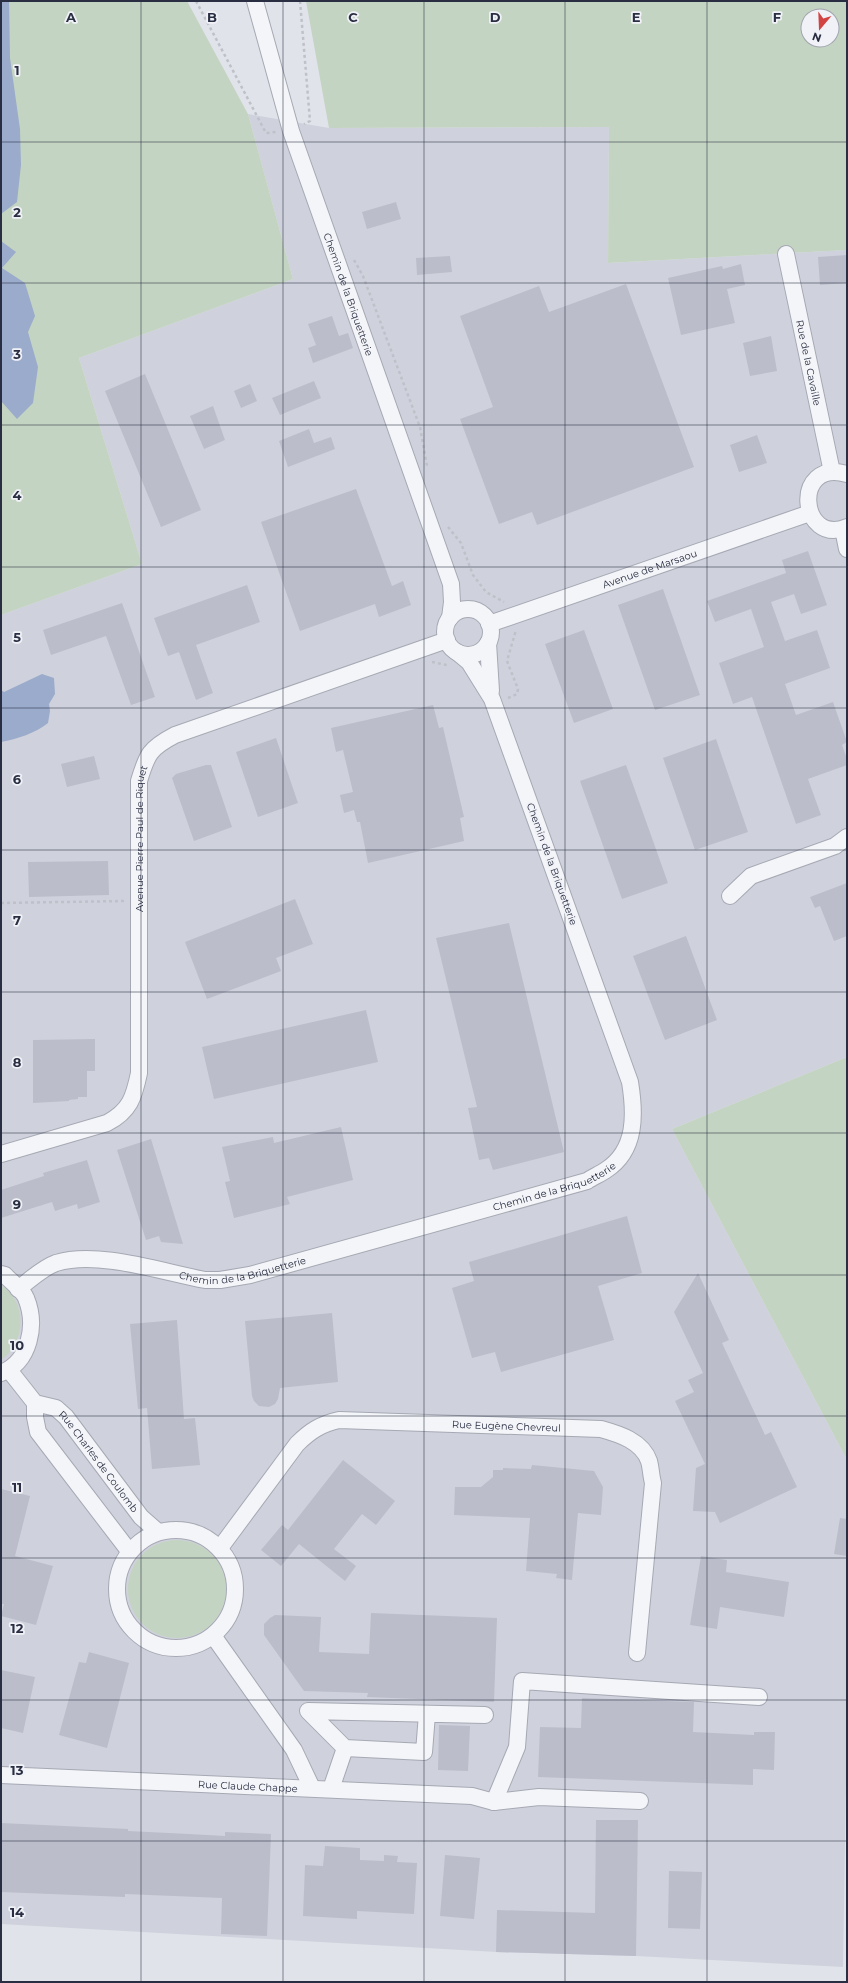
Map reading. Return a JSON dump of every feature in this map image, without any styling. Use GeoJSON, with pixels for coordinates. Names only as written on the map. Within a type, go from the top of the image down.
{"type":"FeatureCollection","features":[{"type":"Feature","properties":{"kind":"street","name":"Chemin de la Briquetterie"},"geometry":{"type":"LineString","coordinates":[[18,1289],[43,1270],[56,1263],[74,1260],[112,1261],[205,1280],[220,1280],[250,1275],[587,1181],[607,1170],[619,1158],[625,1149],[634,1125],[634,1104],[630,1082],[492,699],[469,662],[452,646],[446,625],[450,618],[452,602],[451,584],[291,131],[255,1]]}},
{"type":"Feature","properties":{"kind":"street","name":"Rue de la Cavaille"},"geometry":{"type":"LineString","coordinates":[[786,254],[839,473]]}},
{"type":"Feature","properties":{"kind":"street"},"geometry":{"type":"LineString","coordinates":[[839,473],[823,475],[811,487],[808,500],[810,512],[815,521],[823,527],[833,529],[845,528],[847,549]]}},
{"type":"Feature","properties":{"kind":"street","name":"Avenue de Marsaou"},"geometry":{"type":"LineString","coordinates":[[489,624],[810,512]]}},
{"type":"Feature","properties":{"kind":"street","name":"Chemin de la Briquetterie"},"geometry":{"type":"LineString","coordinates":[[451,584],[476,610],[486,618],[489,624],[490,637],[488,643],[488,666],[492,699]]}},
{"type":"Feature","properties":{"kind":"street"},"geometry":{"type":"LineString","coordinates":[[450,618],[462,610],[476,610]]}},
{"type":"Feature","properties":{"kind":"street"},"geometry":{"type":"LineString","coordinates":[[452,646],[471,654],[478,652],[488,643]]}},
{"type":"Feature","properties":{"kind":"street","name":"Avenue Pierre Paul de Riquet"},"geometry":{"type":"LineString","coordinates":[[1,1154],[107,1123],[119,1117],[128,1106],[134,1095],[139,1073],[139,781],[145,760],[156,745],[176,735],[452,646]]}},
{"type":"Feature","properties":{"kind":"street"},"geometry":{"type":"LineString","coordinates":[[730,896],[751,876],[835,846],[847,837]]}},
{"type":"Feature","properties":{"kind":"street"},"geometry":{"type":"LineString","coordinates":[[1,1274],[5,1275],[26,1297],[32,1323],[26,1350],[5,1372],[35,1403],[35,1417],[38,1432],[129,1551]]}},
{"type":"Feature","properties":{"kind":"street","name":"Rue Charles de Coulomb"},"geometry":{"type":"LineString","coordinates":[[35,1403],[56,1408],[66,1417],[141,1517],[157,1531]]}},
{"type":"Feature","properties":{"kind":"street","name":"Rue Eugène Chevreul"},"geometry":{"type":"LineString","coordinates":[[220,1548],[297,1444],[309,1431],[323,1424],[339,1420],[601,1429],[622,1435],[640,1447],[649,1460],[653,1483],[637,1653]]}},
{"type":"Feature","properties":{"kind":"street"},"geometry":{"type":"LineString","coordinates":[[176,1529],[197,1534],[220,1548],[235,1574],[234,1605],[226,1622],[214,1637],[182,1648],[153,1643],[129,1626],[116,1599],[120,1569],[129,1551],[157,1531],[176,1529]]}},
{"type":"Feature","properties":{"kind":"street"},"geometry":{"type":"LineString","coordinates":[[214,1637],[294,1750],[312,1788]]}},
{"type":"Feature","properties":{"kind":"street"},"geometry":{"type":"LineString","coordinates":[[640,1801],[539,1797],[494,1802],[517,1747],[522,1681],[759,1697]]}},
{"type":"Feature","properties":{"kind":"street"},"geometry":{"type":"LineString","coordinates":[[427,1714],[424,1752],[345,1748],[308,1711],[485,1715]]}},
{"type":"Feature","properties":{"kind":"street"},"geometry":{"type":"LineString","coordinates":[[331,1788],[345,1748]]}},
{"type":"Feature","properties":{"kind":"street","name":"Rue Claude Chappe"},"geometry":{"type":"LineString","coordinates":[[1,1775],[331,1788],[472,1796],[494,1802]]}},
{"type":"Feature","properties":{"kind":"path"},"geometry":{"type":"LineString","coordinates":[[196,1],[266,133],[291,131],[310,121],[300,1]]}},
{"type":"Feature","properties":{"kind":"path"},"geometry":{"type":"LineString","coordinates":[[1,903],[139,900]]}},
{"type":"Feature","properties":{"kind":"shaded area"},"geometry":{"type":"Polygon","coordinates":[[[248,114],[329,128],[609,127],[608,263],[847,250],[847,1057],[672,1129],[847,1460],[847,1722],[843,1967],[636,1956],[496,1952],[1,1924],[1,615],[142,564],[79,358],[293,279],[248,114]]]}},
{"type":"Feature","properties":{"kind":"green space"},"geometry":{"type":"Polygon","coordinates":[[[1,1],[187,1],[248,114],[293,279],[79,358],[142,564],[1,615],[1,1]]]}},
{"type":"Feature","properties":{"kind":"green space"},"geometry":{"type":"Polygon","coordinates":[[[306,1],[847,1],[847,250],[608,263],[609,127],[329,128],[306,1]]]}},
{"type":"Feature","properties":{"kind":"green space"},"geometry":{"type":"Polygon","coordinates":[[[847,1057],[847,1460],[672,1129],[847,1057]]]}},
{"type":"Feature","properties":{"kind":"green space"},"geometry":{"type":"Polygon","coordinates":[[[1,1285],[10,1292],[16,1302],[20,1322],[19,1333],[15,1344],[9,1353],[1,1360],[1,1285]]]}},
{"type":"Feature","properties":{"kind":"green space"},"geometry":{"type":"Polygon","coordinates":[[[167,1540],[187,1540],[196,1543],[212,1554],[223,1570],[226,1579],[226,1599],[223,1608],[212,1624],[196,1635],[187,1638],[167,1638],[150,1630],[142,1624],[136,1616],[128,1599],[128,1579],[136,1562],[142,1554],[150,1548],[167,1540]]]}},
{"type":"Feature","properties":{"kind":"water"},"geometry":{"type":"Polygon","coordinates":[[[1,1],[9,1],[10,58],[20,129],[21,165],[17,202],[1,214],[1,1]]]}},
{"type":"Feature","properties":{"kind":"water"},"geometry":{"type":"Polygon","coordinates":[[[1,241],[16,252],[2,268],[25,283],[35,316],[28,332],[38,367],[33,403],[17,419],[1,401],[1,241]]]}},
{"type":"Feature","properties":{"kind":"water"},"geometry":{"type":"Polygon","coordinates":[[[42,674],[54,678],[55,694],[49,704],[50,711],[48,723],[38,730],[26,735],[1,742],[1,690],[4,692],[42,674]]]}},
{"type":"Feature","properties":{"kind":"building"},"geometry":{"type":"Polygon","coordinates":[[[396,202],[401,219],[367,229],[362,212],[396,202]]]}},
{"type":"Feature","properties":{"kind":"building"},"geometry":{"type":"Polygon","coordinates":[[[847,255],[847,283],[820,285],[818,257],[847,255]]]}},
{"type":"Feature","properties":{"kind":"building"},"geometry":{"type":"Polygon","coordinates":[[[450,256],[452,272],[417,275],[416,258],[450,256]]]}},
{"type":"Feature","properties":{"kind":"building"},"geometry":{"type":"Polygon","coordinates":[[[741,264],[745,285],[727,289],[735,323],[681,335],[668,278],[722,266],[723,269],[741,264]]]}},
{"type":"Feature","properties":{"kind":"building"},"geometry":{"type":"Polygon","coordinates":[[[626,284],[694,467],[537,525],[532,512],[499,524],[460,419],[493,407],[460,316],[539,286],[549,312],[626,284]]]}},
{"type":"Feature","properties":{"kind":"building"},"geometry":{"type":"Polygon","coordinates":[[[332,316],[339,336],[348,333],[353,348],[313,363],[308,348],[316,345],[308,324],[332,316]]]}},
{"type":"Feature","properties":{"kind":"building"},"geometry":{"type":"Polygon","coordinates":[[[771,336],[777,371],[750,376],[743,343],[771,336]]]}},
{"type":"Feature","properties":{"kind":"building"},"geometry":{"type":"Polygon","coordinates":[[[145,374],[201,510],[161,527],[105,391],[145,374]]]}},
{"type":"Feature","properties":{"kind":"building"},"geometry":{"type":"Polygon","coordinates":[[[314,381],[321,398],[280,415],[272,398],[314,381]]]}},
{"type":"Feature","properties":{"kind":"building"},"geometry":{"type":"Polygon","coordinates":[[[250,384],[257,401],[241,408],[234,391],[250,384]]]}},
{"type":"Feature","properties":{"kind":"building"},"geometry":{"type":"Polygon","coordinates":[[[213,406],[225,440],[204,449],[190,416],[213,406]]]}},
{"type":"Feature","properties":{"kind":"building"},"geometry":{"type":"Polygon","coordinates":[[[309,429],[314,443],[331,437],[335,449],[288,467],[279,441],[309,429]]]}},
{"type":"Feature","properties":{"kind":"building"},"geometry":{"type":"Polygon","coordinates":[[[757,435],[767,463],[739,472],[730,445],[757,435]]]}},
{"type":"Feature","properties":{"kind":"building"},"geometry":{"type":"Polygon","coordinates":[[[356,489],[392,586],[403,581],[411,605],[379,617],[375,604],[300,631],[261,522],[356,489]]]}},
{"type":"Feature","properties":{"kind":"building"},"geometry":{"type":"Polygon","coordinates":[[[808,551],[827,605],[801,614],[794,594],[771,602],[785,641],[817,630],[830,668],[785,684],[796,715],[833,702],[847,742],[842,745],[847,759],[847,765],[808,779],[821,815],[796,824],[752,697],[733,704],[719,663],[764,647],[751,609],[715,622],[707,601],[786,573],[782,560],[808,551]]]}},
{"type":"Feature","properties":{"kind":"building"},"geometry":{"type":"Polygon","coordinates":[[[247,585],[260,622],[196,645],[213,693],[196,700],[179,652],[168,656],[154,618],[247,585]]]}},
{"type":"Feature","properties":{"kind":"building"},"geometry":{"type":"Polygon","coordinates":[[[663,589],[700,695],[655,710],[618,605],[663,589]]]}},
{"type":"Feature","properties":{"kind":"building"},"geometry":{"type":"Polygon","coordinates":[[[122,603],[155,697],[131,705],[106,636],[51,655],[43,630],[122,603]]]}},
{"type":"Feature","properties":{"kind":"building"},"geometry":{"type":"Polygon","coordinates":[[[584,630],[613,709],[574,723],[545,644],[584,630]]]}},
{"type":"Feature","properties":{"kind":"building"},"geometry":{"type":"Polygon","coordinates":[[[433,705],[439,728],[443,727],[464,817],[460,818],[464,841],[368,863],[360,822],[357,822],[354,810],[344,813],[340,795],[353,792],[343,750],[336,752],[331,728],[433,705]]]}},
{"type":"Feature","properties":{"kind":"building"},"geometry":{"type":"Polygon","coordinates":[[[276,738],[298,803],[258,817],[236,752],[276,738]]]}},
{"type":"Feature","properties":{"kind":"building"},"geometry":{"type":"Polygon","coordinates":[[[716,739],[748,832],[695,850],[663,758],[716,739]]]}},
{"type":"Feature","properties":{"kind":"building"},"geometry":{"type":"Polygon","coordinates":[[[94,756],[100,779],[67,787],[61,764],[94,756]]]}},
{"type":"Feature","properties":{"kind":"building"},"geometry":{"type":"Polygon","coordinates":[[[206,765],[211,765],[232,827],[194,841],[172,778],[176,774],[206,765]]]}},
{"type":"Feature","properties":{"kind":"building"},"geometry":{"type":"Polygon","coordinates":[[[626,765],[668,883],[622,899],[580,781],[626,765]]]}},
{"type":"Feature","properties":{"kind":"building"},"geometry":{"type":"Polygon","coordinates":[[[108,861],[109,895],[29,897],[28,862],[108,861]]]}},
{"type":"Feature","properties":{"kind":"building"},"geometry":{"type":"Polygon","coordinates":[[[847,883],[847,936],[834,941],[820,906],[815,908],[810,897],[847,883]]]}},
{"type":"Feature","properties":{"kind":"building"},"geometry":{"type":"Polygon","coordinates":[[[295,899],[313,944],[276,958],[281,971],[207,999],[185,942],[295,899]]]}},
{"type":"Feature","properties":{"kind":"building"},"geometry":{"type":"Polygon","coordinates":[[[509,923],[564,1152],[493,1170],[489,1158],[479,1160],[468,1108],[477,1107],[436,938],[509,923]]]}},
{"type":"Feature","properties":{"kind":"building"},"geometry":{"type":"Polygon","coordinates":[[[686,936],[717,1020],[665,1040],[633,956],[686,936]]]}},
{"type":"Feature","properties":{"kind":"building"},"geometry":{"type":"Polygon","coordinates":[[[366,1010],[378,1062],[214,1099],[202,1047],[366,1010]]]}},
{"type":"Feature","properties":{"kind":"building"},"geometry":{"type":"Polygon","coordinates":[[[95,1039],[95,1071],[87,1071],[87,1097],[78,1097],[78,1099],[69,1101],[33,1103],[33,1040],[95,1039]]]}},
{"type":"Feature","properties":{"kind":"building"},"geometry":{"type":"Polygon","coordinates":[[[341,1127],[353,1180],[287,1197],[290,1204],[234,1218],[225,1182],[230,1181],[222,1147],[273,1137],[274,1143],[341,1127]]]}},
{"type":"Feature","properties":{"kind":"building"},"geometry":{"type":"Polygon","coordinates":[[[151,1139],[183,1244],[161,1242],[159,1236],[146,1240],[117,1150],[151,1139]]]}},
{"type":"Feature","properties":{"kind":"building"},"geometry":{"type":"Polygon","coordinates":[[[87,1160],[100,1202],[78,1209],[77,1204],[55,1211],[52,1202],[1,1218],[1,1190],[44,1176],[43,1173],[87,1160]]]}},
{"type":"Feature","properties":{"kind":"building"},"geometry":{"type":"Polygon","coordinates":[[[627,1216],[642,1273],[598,1286],[614,1340],[501,1372],[495,1352],[472,1358],[452,1288],[474,1281],[469,1262],[627,1216]]]}},
{"type":"Feature","properties":{"kind":"building"},"geometry":{"type":"Polygon","coordinates":[[[698,1273],[729,1340],[722,1343],[765,1435],[771,1432],[797,1487],[720,1523],[715,1512],[693,1511],[696,1468],[705,1464],[675,1401],[694,1392],[688,1380],[703,1373],[674,1312],[698,1273]]]}},
{"type":"Feature","properties":{"kind":"building"},"geometry":{"type":"Polygon","coordinates":[[[332,1313],[338,1382],[280,1388],[278,1399],[275,1404],[269,1407],[259,1406],[254,1401],[252,1396],[245,1321],[332,1313]]]}},
{"type":"Feature","properties":{"kind":"building"},"geometry":{"type":"Polygon","coordinates":[[[177,1320],[184,1419],[195,1418],[200,1465],[152,1469],[147,1408],[138,1409],[130,1324],[177,1320]]]}},
{"type":"Feature","properties":{"kind":"building"},"geometry":{"type":"Polygon","coordinates":[[[343,1460],[395,1501],[376,1525],[362,1514],[334,1549],[356,1566],[345,1581],[299,1544],[281,1566],[261,1550],[282,1525],[288,1530],[343,1460]]]}},
{"type":"Feature","properties":{"kind":"building"},"geometry":{"type":"Polygon","coordinates":[[[532,1465],[594,1471],[603,1487],[601,1515],[578,1513],[572,1580],[556,1578],[557,1574],[526,1571],[530,1518],[454,1515],[455,1487],[481,1487],[493,1477],[493,1470],[503,1470],[503,1468],[531,1469],[532,1465]]]}},
{"type":"Feature","properties":{"kind":"building"},"geometry":{"type":"Polygon","coordinates":[[[1,1489],[30,1496],[15,1556],[53,1566],[36,1625],[1,1616],[4,1604],[1,1604],[1,1489]]]}},
{"type":"Feature","properties":{"kind":"building"},"geometry":{"type":"Polygon","coordinates":[[[840,1518],[847,1519],[847,1556],[834,1554],[840,1518]]]}},
{"type":"Feature","properties":{"kind":"building"},"geometry":{"type":"Polygon","coordinates":[[[701,1556],[727,1560],[726,1572],[789,1582],[784,1617],[720,1607],[717,1629],[690,1625],[701,1556]]]}},
{"type":"Feature","properties":{"kind":"building"},"geometry":{"type":"Polygon","coordinates":[[[371,1613],[497,1618],[494,1702],[367,1697],[368,1693],[304,1691],[264,1635],[264,1624],[275,1615],[321,1617],[319,1652],[369,1654],[371,1613]]]}},
{"type":"Feature","properties":{"kind":"building"},"geometry":{"type":"Polygon","coordinates":[[[89,1652],[129,1663],[107,1748],[59,1735],[79,1662],[86,1663],[89,1652]]]}},
{"type":"Feature","properties":{"kind":"building"},"geometry":{"type":"Polygon","coordinates":[[[1,1670],[35,1677],[23,1733],[1,1728],[1,1670]]]}},
{"type":"Feature","properties":{"kind":"building"},"geometry":{"type":"Polygon","coordinates":[[[582,1698],[694,1702],[693,1732],[754,1735],[754,1732],[775,1732],[774,1770],[753,1769],[753,1785],[538,1777],[540,1727],[581,1728],[582,1698]]]}},
{"type":"Feature","properties":{"kind":"building"},"geometry":{"type":"Polygon","coordinates":[[[439,1725],[470,1726],[468,1771],[438,1770],[439,1725]]]}},
{"type":"Feature","properties":{"kind":"building"},"geometry":{"type":"Polygon","coordinates":[[[596,1820],[638,1820],[636,1956],[496,1952],[497,1910],[595,1913],[596,1820]]]}},
{"type":"Feature","properties":{"kind":"building"},"geometry":{"type":"Polygon","coordinates":[[[1,1823],[128,1829],[128,1831],[225,1836],[225,1832],[271,1834],[267,1936],[221,1934],[222,1898],[125,1894],[125,1897],[1,1892],[1,1823]]]}},
{"type":"Feature","properties":{"kind":"building"},"geometry":{"type":"Polygon","coordinates":[[[325,1846],[360,1848],[360,1860],[384,1861],[384,1855],[398,1856],[397,1862],[417,1863],[414,1914],[357,1911],[357,1919],[303,1916],[305,1865],[323,1866],[325,1846]]]}},
{"type":"Feature","properties":{"kind":"building"},"geometry":{"type":"Polygon","coordinates":[[[445,1855],[480,1858],[474,1919],[440,1916],[445,1855]]]}},
{"type":"Feature","properties":{"kind":"building"},"geometry":{"type":"Polygon","coordinates":[[[669,1871],[702,1872],[700,1929],[668,1928],[669,1871]]]}}]}
